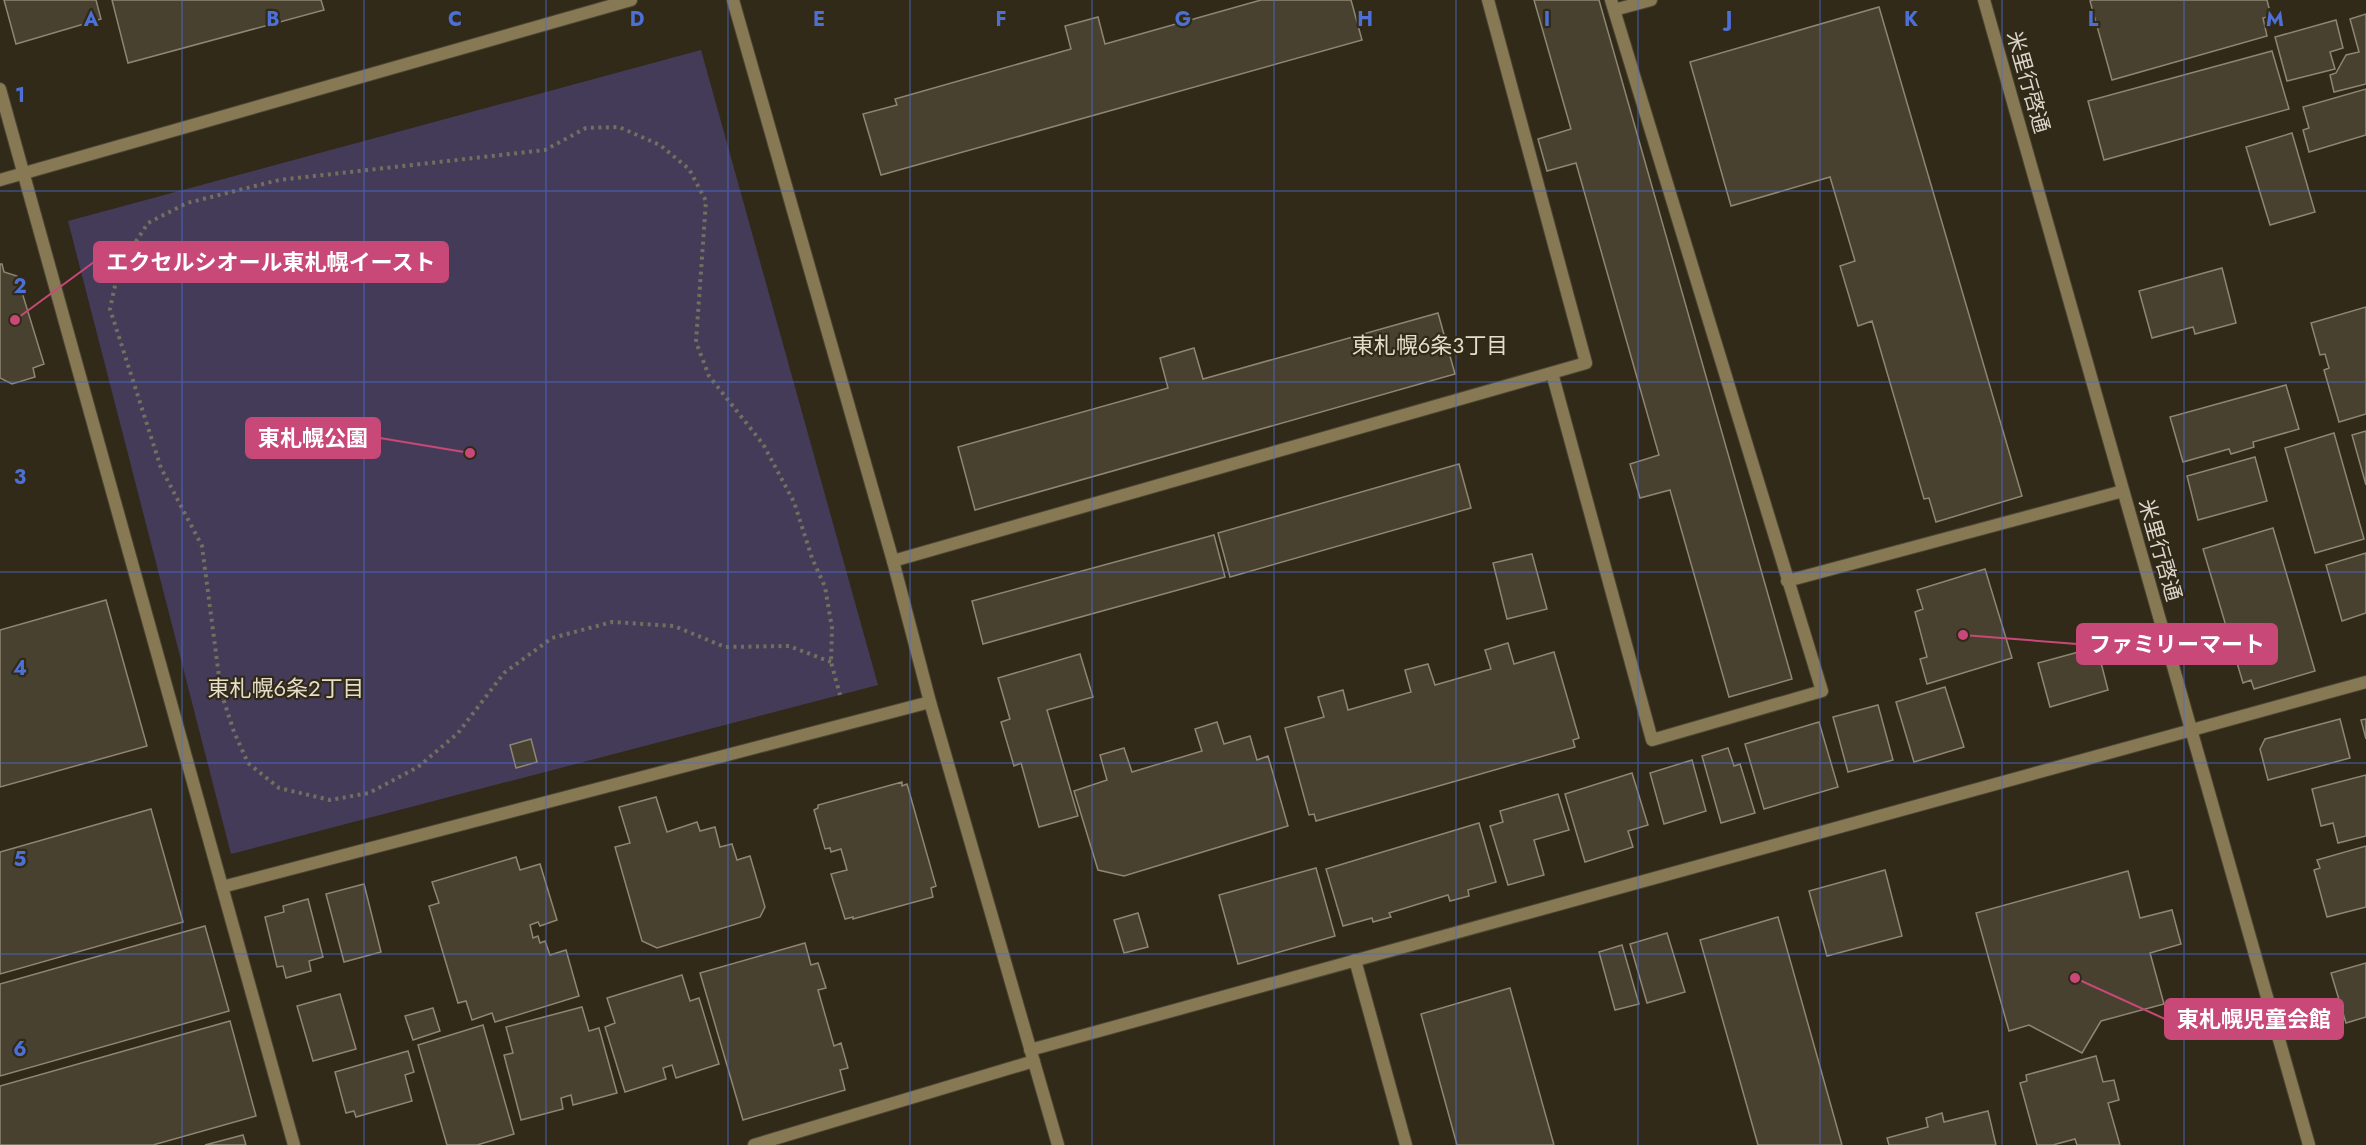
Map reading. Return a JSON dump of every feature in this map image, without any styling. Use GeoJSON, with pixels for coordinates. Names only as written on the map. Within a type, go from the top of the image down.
{"type":"FeatureCollection","features":[{"type":"Feature","properties":{"kind":"street"},"geometry":{"type":"LineString","coordinates":[[0,180],[630,0]]}},
{"type":"Feature","properties":{"kind":"street"},"geometry":{"type":"LineString","coordinates":[[733,0],[893,561],[930,702],[1058,1145]]}},
{"type":"Feature","properties":{"kind":"street"},"geometry":{"type":"LineString","coordinates":[[893,561],[1586,363],[1488,0]]}},
{"type":"Feature","properties":{"kind":"street"},"geometry":{"type":"LineString","coordinates":[[1552,373],[1652,740],[1822,691],[1613,5],[1651,0]]}},
{"type":"Feature","properties":{"kind":"street","name":"米里行啓通"},"geometry":{"type":"LineString","coordinates":[[1984,0],[2309,1145]]}},
{"type":"Feature","properties":{"kind":"street"},"geometry":{"type":"LineString","coordinates":[[0,89],[294,1145]]}},
{"type":"Feature","properties":{"kind":"street"},"geometry":{"type":"LineString","coordinates":[[1787,580],[2123,491]]}},
{"type":"Feature","properties":{"kind":"street"},"geometry":{"type":"LineString","coordinates":[[754,1145],[1032,1055],[1355,960],[2366,682]]}},
{"type":"Feature","properties":{"kind":"street"},"geometry":{"type":"LineString","coordinates":[[222,887],[930,702]]}},
{"type":"Feature","properties":{"kind":"street"},"geometry":{"type":"LineString","coordinates":[[1355,960],[1406,1145]]}},
{"type":"Feature","properties":{"kind":"path"},"geometry":{"type":"LineString","coordinates":[[831,662],[789,646],[724,647],[674,626],[612,622],[552,638],[504,673],[458,733],[418,767],[369,793],[330,800],[279,788],[248,763],[230,722],[221,692],[202,546],[160,468],[110,309],[119,267],[148,223],[187,203],[279,180],[545,150],[586,128],[619,127],[660,145],[689,169],[706,201],[696,342],[709,376],[763,444],[794,502],[812,558],[825,587],[832,628],[831,662],[840,695]]}},
{"type":"Feature","properties":{"kind":"shaded area"},"geometry":{"type":"Polygon","coordinates":[[[701,50],[878,685],[231,854],[68,221],[701,50]]]}},
{"type":"Feature","properties":{"kind":"building"},"geometry":{"type":"Polygon","coordinates":[[[4,0],[96,0],[101,19],[16,44],[4,0]]]}},
{"type":"Feature","properties":{"kind":"building"},"geometry":{"type":"Polygon","coordinates":[[[112,0],[321,0],[324,10],[128,63],[112,0]]]}},
{"type":"Feature","properties":{"kind":"building"},"geometry":{"type":"Polygon","coordinates":[[[1261,0],[1351,0],[1362,40],[881,175],[863,114],[897,105],[895,99],[1071,49],[1065,26],[1098,17],[1105,44],[1261,0]]]}},
{"type":"Feature","properties":{"kind":"building"},"geometry":{"type":"Polygon","coordinates":[[[1534,0],[1599,0],[1792,679],[1729,697],[1670,490],[1640,498],[1630,464],[1659,455],[1576,163],[1547,171],[1538,139],[1571,129],[1534,0]]]}},
{"type":"Feature","properties":{"kind":"building"},"geometry":{"type":"Polygon","coordinates":[[[2267,0],[2271,16],[2263,18],[2267,36],[2112,80],[2090,1],[2267,0]]]}},
{"type":"Feature","properties":{"kind":"building"},"geometry":{"type":"Polygon","coordinates":[[[1879,7],[2022,496],[1936,522],[1929,498],[1924,499],[1872,321],[1858,326],[1840,266],[1855,261],[1830,177],[1731,206],[1690,62],[1879,7]]]}},
{"type":"Feature","properties":{"kind":"building"},"geometry":{"type":"Polygon","coordinates":[[[2366,14],[2366,84],[2334,92],[2330,75],[2336,73],[2346,55],[2359,52],[2350,19],[2366,14]]]}},
{"type":"Feature","properties":{"kind":"building"},"geometry":{"type":"Polygon","coordinates":[[[2336,20],[2343,48],[2330,52],[2335,69],[2287,81],[2275,37],[2336,20]]]}},
{"type":"Feature","properties":{"kind":"building"},"geometry":{"type":"Polygon","coordinates":[[[2272,51],[2289,109],[2104,160],[2088,101],[2272,51]]]}},
{"type":"Feature","properties":{"kind":"building"},"geometry":{"type":"Polygon","coordinates":[[[2366,89],[2366,135],[2309,152],[2303,130],[2309,128],[2303,107],[2366,89]]]}},
{"type":"Feature","properties":{"kind":"building"},"geometry":{"type":"Polygon","coordinates":[[[2292,133],[2315,212],[2270,225],[2246,147],[2292,133]]]}},
{"type":"Feature","properties":{"kind":"building"},"geometry":{"type":"Polygon","coordinates":[[[0,264],[4,272],[17,276],[44,364],[33,368],[35,377],[12,384],[0,378],[0,264]]]}},
{"type":"Feature","properties":{"kind":"building"},"geometry":{"type":"Polygon","coordinates":[[[2222,268],[2236,323],[2195,334],[2193,327],[2152,338],[2139,291],[2222,268]]]}},
{"type":"Feature","properties":{"kind":"building"},"geometry":{"type":"Polygon","coordinates":[[[2366,307],[2366,414],[2339,422],[2324,370],[2329,368],[2325,354],[2320,355],[2311,323],[2366,307]]]}},
{"type":"Feature","properties":{"kind":"building"},"geometry":{"type":"Polygon","coordinates":[[[1438,313],[1455,374],[975,510],[958,447],[1168,388],[1160,358],[1194,348],[1203,379],[1438,313]]]}},
{"type":"Feature","properties":{"kind":"building"},"geometry":{"type":"Polygon","coordinates":[[[2286,385],[2299,429],[2253,442],[2254,447],[2231,454],[2229,449],[2183,462],[2170,417],[2286,385]]]}},
{"type":"Feature","properties":{"kind":"building"},"geometry":{"type":"Polygon","coordinates":[[[2366,431],[2366,485],[2352,435],[2366,431]]]}},
{"type":"Feature","properties":{"kind":"building"},"geometry":{"type":"Polygon","coordinates":[[[2334,433],[2364,539],[2315,553],[2285,448],[2334,433]]]}},
{"type":"Feature","properties":{"kind":"building"},"geometry":{"type":"Polygon","coordinates":[[[2255,457],[2267,501],[2198,520],[2187,476],[2255,457]]]}},
{"type":"Feature","properties":{"kind":"building"},"geometry":{"type":"Polygon","coordinates":[[[1459,464],[1471,508],[1230,577],[1218,533],[1459,464]]]}},
{"type":"Feature","properties":{"kind":"building"},"geometry":{"type":"Polygon","coordinates":[[[2273,528],[2315,671],[2254,689],[2251,680],[2243,683],[2203,549],[2273,528]]]}},
{"type":"Feature","properties":{"kind":"building"},"geometry":{"type":"Polygon","coordinates":[[[1214,535],[1225,577],[983,644],[972,601],[1214,535]]]}},
{"type":"Feature","properties":{"kind":"building"},"geometry":{"type":"Polygon","coordinates":[[[2366,553],[2366,613],[2342,621],[2326,565],[2366,553]]]}},
{"type":"Feature","properties":{"kind":"building"},"geometry":{"type":"Polygon","coordinates":[[[1532,554],[1547,609],[1507,619],[1493,563],[1532,554]]]}},
{"type":"Feature","properties":{"kind":"building"},"geometry":{"type":"Polygon","coordinates":[[[1985,569],[2012,658],[1927,684],[1920,659],[1927,657],[1915,612],[1923,609],[1917,590],[1985,569]]]}},
{"type":"Feature","properties":{"kind":"building"},"geometry":{"type":"Polygon","coordinates":[[[106,600],[147,746],[0,787],[0,630],[106,600]]]}},
{"type":"Feature","properties":{"kind":"building"},"geometry":{"type":"Polygon","coordinates":[[[1508,643],[1514,664],[1554,652],[1579,738],[1573,740],[1575,747],[1316,821],[1314,814],[1309,815],[1285,728],[1324,717],[1318,697],[1343,690],[1348,710],[1411,692],[1405,670],[1428,664],[1435,685],[1491,669],[1485,650],[1508,643]]]}},
{"type":"Feature","properties":{"kind":"building"},"geometry":{"type":"Polygon","coordinates":[[[2097,647],[2108,690],[2050,707],[2038,663],[2097,647]]]}},
{"type":"Feature","properties":{"kind":"building"},"geometry":{"type":"Polygon","coordinates":[[[1080,654],[1093,697],[1047,710],[1078,816],[1039,827],[1021,763],[1014,766],[1001,722],[1010,719],[998,678],[1080,654]]]}},
{"type":"Feature","properties":{"kind":"building"},"geometry":{"type":"Polygon","coordinates":[[[1945,687],[1964,747],[1914,762],[1896,702],[1945,687]]]}},
{"type":"Feature","properties":{"kind":"building"},"geometry":{"type":"Polygon","coordinates":[[[1878,705],[1893,760],[1848,772],[1833,717],[1878,705]]]}},
{"type":"Feature","properties":{"kind":"building"},"geometry":{"type":"Polygon","coordinates":[[[2340,719],[2350,758],[2268,780],[2260,749],[2265,739],[2340,719]]]}},
{"type":"Feature","properties":{"kind":"building"},"geometry":{"type":"Polygon","coordinates":[[[2366,719],[2366,739],[2361,720],[2366,719]]]}},
{"type":"Feature","properties":{"kind":"building"},"geometry":{"type":"Polygon","coordinates":[[[1217,722],[1224,744],[1250,736],[1257,760],[1268,756],[1288,826],[1124,876],[1098,870],[1074,791],[1107,780],[1100,755],[1124,748],[1132,772],[1202,751],[1195,729],[1217,722]]]}},
{"type":"Feature","properties":{"kind":"building"},"geometry":{"type":"Polygon","coordinates":[[[1819,722],[1838,787],[1764,809],[1745,744],[1819,722]]]}},
{"type":"Feature","properties":{"kind":"building"},"geometry":{"type":"Polygon","coordinates":[[[531,739],[537,762],[516,768],[510,745],[531,739]]]}},
{"type":"Feature","properties":{"kind":"building"},"geometry":{"type":"Polygon","coordinates":[[[1728,748],[1734,766],[1740,764],[1755,813],[1721,823],[1702,756],[1728,748]]]}},
{"type":"Feature","properties":{"kind":"building"},"geometry":{"type":"Polygon","coordinates":[[[1692,760],[1706,811],[1664,824],[1650,773],[1692,760]]]}},
{"type":"Feature","properties":{"kind":"building"},"geometry":{"type":"Polygon","coordinates":[[[1632,773],[1648,825],[1628,831],[1633,847],[1585,862],[1565,794],[1632,773]]]}},
{"type":"Feature","properties":{"kind":"building"},"geometry":{"type":"Polygon","coordinates":[[[2366,775],[2366,836],[2338,843],[2333,823],[2321,826],[2312,789],[2366,775]]]}},
{"type":"Feature","properties":{"kind":"building"},"geometry":{"type":"Polygon","coordinates":[[[902,782],[902,786],[907,784],[936,886],[931,888],[933,897],[853,919],[853,917],[845,919],[831,874],[847,870],[841,849],[831,852],[830,848],[825,849],[814,810],[818,808],[818,805],[902,782]]]}},
{"type":"Feature","properties":{"kind":"building"},"geometry":{"type":"Polygon","coordinates":[[[1558,794],[1569,830],[1534,840],[1544,875],[1508,885],[1490,826],[1503,822],[1500,811],[1558,794]]]}},
{"type":"Feature","properties":{"kind":"building"},"geometry":{"type":"Polygon","coordinates":[[[656,797],[667,832],[697,822],[700,831],[715,827],[720,847],[732,844],[737,860],[750,856],[765,907],[760,917],[657,948],[642,941],[615,847],[630,843],[619,807],[656,797]]]}},
{"type":"Feature","properties":{"kind":"building"},"geometry":{"type":"Polygon","coordinates":[[[151,809],[183,922],[0,974],[0,852],[151,809]]]}},
{"type":"Feature","properties":{"kind":"building"},"geometry":{"type":"Polygon","coordinates":[[[1479,823],[1496,882],[1468,890],[1469,896],[1450,901],[1448,895],[1389,913],[1391,917],[1373,922],[1372,918],[1343,926],[1326,869],[1479,823]]]}},
{"type":"Feature","properties":{"kind":"building"},"geometry":{"type":"Polygon","coordinates":[[[2366,846],[2366,907],[2327,917],[2314,870],[2320,868],[2317,860],[2366,846]]]}},
{"type":"Feature","properties":{"kind":"building"},"geometry":{"type":"Polygon","coordinates":[[[516,857],[520,870],[540,864],[557,920],[540,926],[538,922],[530,925],[533,938],[538,936],[540,943],[545,941],[550,955],[566,950],[579,996],[495,1022],[492,1013],[472,1020],[466,1001],[458,1003],[429,906],[439,903],[432,882],[516,857]]]}},
{"type":"Feature","properties":{"kind":"building"},"geometry":{"type":"Polygon","coordinates":[[[1316,868],[1335,936],[1238,964],[1219,895],[1316,868]]]}},
{"type":"Feature","properties":{"kind":"building"},"geometry":{"type":"Polygon","coordinates":[[[1885,870],[1902,936],[1827,956],[1809,891],[1885,870]]]}},
{"type":"Feature","properties":{"kind":"building"},"geometry":{"type":"Polygon","coordinates":[[[2128,871],[2140,918],[2172,910],[2181,944],[2150,953],[2164,1004],[2101,1021],[2082,1053],[2029,1025],[2009,1031],[1976,913],[2128,871]]]}},
{"type":"Feature","properties":{"kind":"building"},"geometry":{"type":"Polygon","coordinates":[[[364,884],[381,952],[344,962],[326,894],[364,884]]]}},
{"type":"Feature","properties":{"kind":"building"},"geometry":{"type":"Polygon","coordinates":[[[308,899],[323,957],[309,961],[311,971],[286,978],[283,966],[277,967],[265,917],[284,912],[283,906],[308,899]]]}},
{"type":"Feature","properties":{"kind":"building"},"geometry":{"type":"Polygon","coordinates":[[[1138,913],[1148,947],[1124,953],[1114,920],[1138,913]]]}},
{"type":"Feature","properties":{"kind":"building"},"geometry":{"type":"Polygon","coordinates":[[[1778,917],[1842,1145],[1758,1145],[1700,940],[1778,917]]]}},
{"type":"Feature","properties":{"kind":"building"},"geometry":{"type":"Polygon","coordinates":[[[205,926],[229,1011],[0,1076],[0,984],[205,926]]]}},
{"type":"Feature","properties":{"kind":"building"},"geometry":{"type":"Polygon","coordinates":[[[1667,933],[1685,992],[1647,1003],[1630,944],[1667,933]]]}},
{"type":"Feature","properties":{"kind":"building"},"geometry":{"type":"Polygon","coordinates":[[[805,943],[811,965],[818,963],[826,988],[818,990],[834,1046],[841,1043],[848,1068],[840,1070],[845,1090],[743,1120],[700,973],[805,943]]]}},
{"type":"Feature","properties":{"kind":"building"},"geometry":{"type":"Polygon","coordinates":[[[1622,945],[1639,1004],[1615,1010],[1599,952],[1622,945]]]}},
{"type":"Feature","properties":{"kind":"building"},"geometry":{"type":"Polygon","coordinates":[[[2366,963],[2366,1017],[2346,1023],[2331,973],[2366,963]]]}},
{"type":"Feature","properties":{"kind":"building"},"geometry":{"type":"Polygon","coordinates":[[[682,975],[690,1001],[699,998],[719,1064],[676,1078],[672,1065],[663,1068],[666,1079],[625,1092],[605,1027],[615,1023],[607,998],[682,975]]]}},
{"type":"Feature","properties":{"kind":"building"},"geometry":{"type":"Polygon","coordinates":[[[1510,988],[1554,1145],[1457,1145],[1421,1014],[1510,988]]]}},
{"type":"Feature","properties":{"kind":"building"},"geometry":{"type":"Polygon","coordinates":[[[340,994],[356,1049],[313,1061],[297,1006],[340,994]]]}},
{"type":"Feature","properties":{"kind":"building"},"geometry":{"type":"Polygon","coordinates":[[[582,1007],[589,1031],[599,1028],[617,1093],[573,1105],[571,1095],[561,1098],[563,1109],[521,1120],[504,1055],[513,1053],[506,1027],[582,1007]]]}},
{"type":"Feature","properties":{"kind":"building"},"geometry":{"type":"Polygon","coordinates":[[[433,1008],[440,1031],[413,1040],[405,1016],[433,1008]]]}},
{"type":"Feature","properties":{"kind":"building"},"geometry":{"type":"Polygon","coordinates":[[[230,1021],[256,1116],[153,1145],[0,1145],[0,1086],[230,1021]]]}},
{"type":"Feature","properties":{"kind":"building"},"geometry":{"type":"Polygon","coordinates":[[[483,1025],[514,1134],[477,1145],[447,1145],[418,1045],[483,1025]]]}},
{"type":"Feature","properties":{"kind":"building"},"geometry":{"type":"Polygon","coordinates":[[[408,1051],[414,1072],[405,1075],[412,1101],[356,1117],[354,1111],[346,1113],[335,1072],[408,1051]]]}},
{"type":"Feature","properties":{"kind":"building"},"geometry":{"type":"Polygon","coordinates":[[[2096,1056],[2103,1082],[2114,1080],[2119,1100],[2108,1103],[2120,1145],[2077,1145],[2075,1139],[2053,1145],[2037,1145],[2020,1083],[2027,1081],[2026,1075],[2096,1056]]]}},
{"type":"Feature","properties":{"kind":"building"},"geometry":{"type":"Polygon","coordinates":[[[1988,1111],[1996,1145],[1889,1145],[1887,1138],[1928,1127],[1926,1118],[1942,1113],[1944,1122],[1988,1111]]]}},
{"type":"Feature","properties":{"kind":"building"},"geometry":{"type":"Polygon","coordinates":[[[243,1135],[246,1145],[205,1145],[243,1135]]]}},
{"type":"Feature","properties":{"kind":"place","name":"エクセルシオール東札幌イースト"},"geometry":{"type":"Point","coordinates":[15,320]}},
{"type":"Feature","properties":{"kind":"place","name":"東札幌公園"},"geometry":{"type":"Point","coordinates":[470,453]}},
{"type":"Feature","properties":{"kind":"place","name":"ファミリーマート"},"geometry":{"type":"Point","coordinates":[1963,635]}},
{"type":"Feature","properties":{"kind":"place","name":"東札幌児童会館"},"geometry":{"type":"Point","coordinates":[2075,978]}},
{"type":"Feature","properties":{"kind":"district","name":"東札幌6条3丁目"},"geometry":{"type":"Point","coordinates":[1430,345]}},
{"type":"Feature","properties":{"kind":"district","name":"東札幌6条2丁目"},"geometry":{"type":"Point","coordinates":[286,688]}}]}
